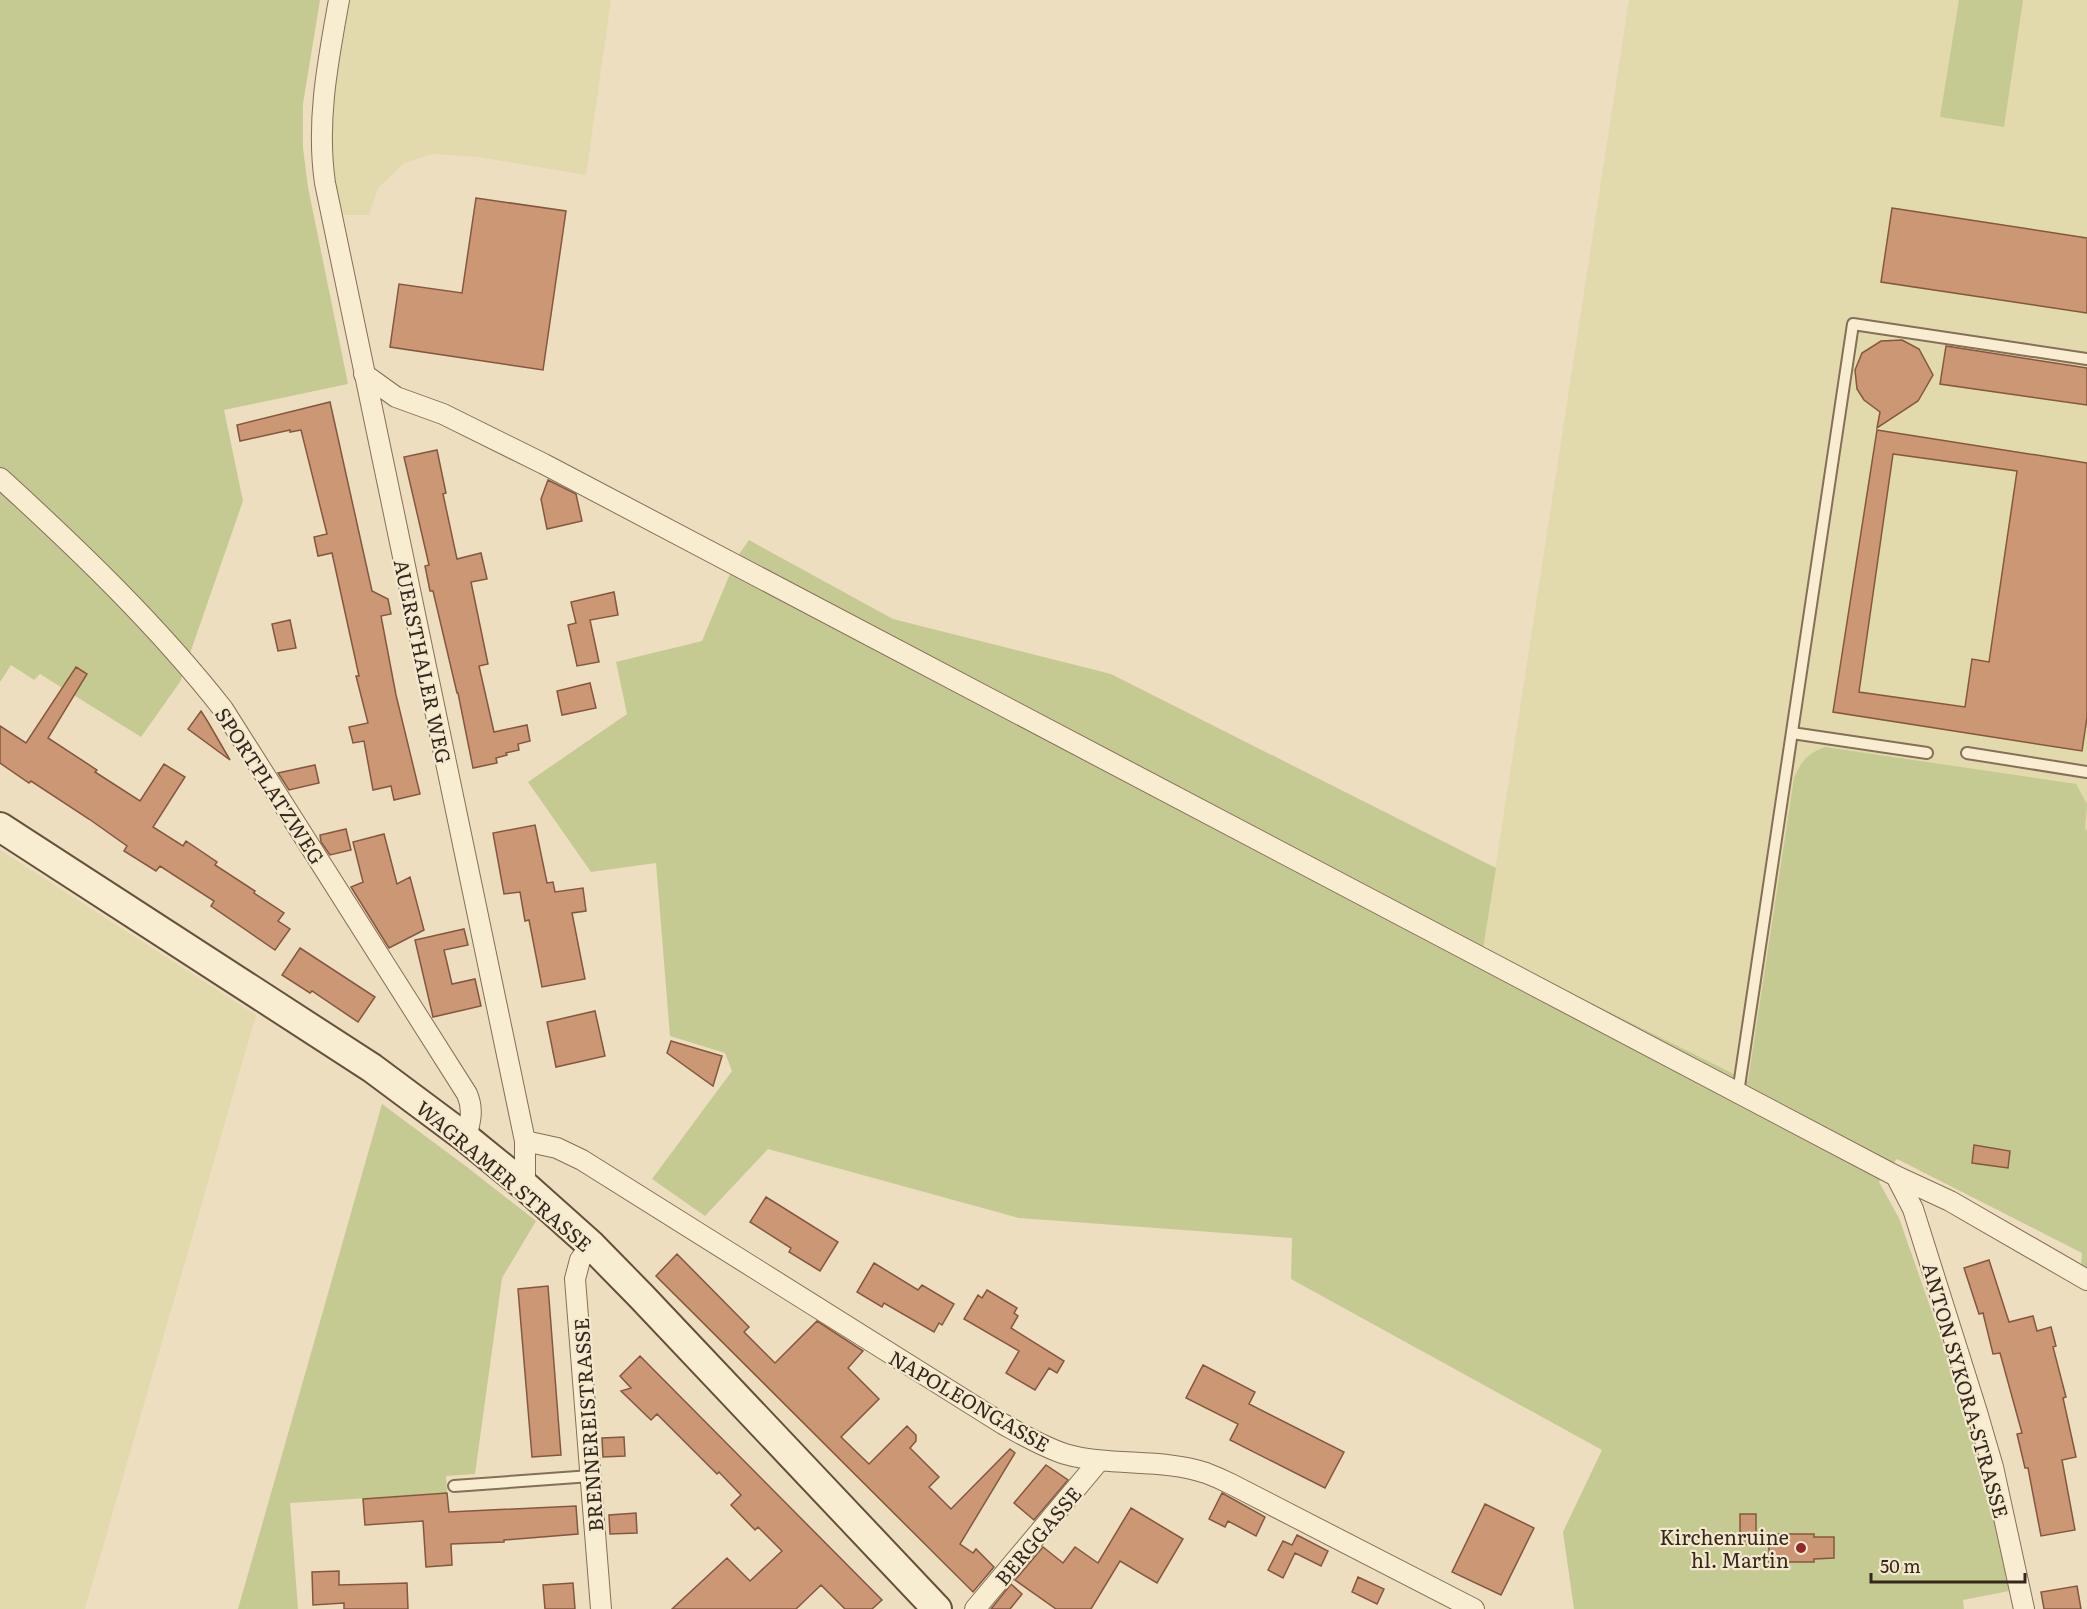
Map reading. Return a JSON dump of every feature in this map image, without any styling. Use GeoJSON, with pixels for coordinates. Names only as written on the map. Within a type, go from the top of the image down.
{"type":"FeatureCollection","features":[{"type":"Feature","properties":{"kind":"main road","name":"WAGRAMER STRASSE"},"geometry":{"type":"LineString","coordinates":[[0,827],[343,1049],[466,1138],[525,1186],[591,1245],[937,1609]]}},
{"type":"Feature","properties":{"kind":"street","name":"AUERSTHALER WEG"},"geometry":{"type":"LineString","coordinates":[[339,0],[327,71],[320,136],[324,183],[525,1141],[525,1186]]}},
{"type":"Feature","properties":{"kind":"street"},"geometry":{"type":"LineString","coordinates":[[364,374],[396,397],[443,414],[544,464],[1896,1176],[1950,1201],[2087,1280]]}},
{"type":"Feature","properties":{"kind":"street","name":"SPORTPLATZWEG"},"geometry":{"type":"LineString","coordinates":[[0,478],[75,547],[190,668],[224,709],[467,1094],[472,1112],[466,1138]]}},
{"type":"Feature","properties":{"kind":"street","name":"NAPOLEONGASSE"},"geometry":{"type":"LineString","coordinates":[[525,1141],[557,1148],[582,1160],[1035,1442],[1065,1454],[1098,1461],[1204,1472],[1474,1609]]}},
{"type":"Feature","properties":{"kind":"street","name":"ANTON SYKORA-STRASSE"},"geometry":{"type":"LineString","coordinates":[[1896,1176],[1913,1209],[1986,1445],[2024,1609]]}},
{"type":"Feature","properties":{"kind":"street","name":"BRENNEREISTRASSE"},"geometry":{"type":"LineString","coordinates":[[591,1245],[580,1260],[575,1279],[601,1609]]}},
{"type":"Feature","properties":{"kind":"street","name":"BERGGASSE"},"geometry":{"type":"LineString","coordinates":[[975,1609],[1098,1461]]}},
{"type":"Feature","properties":{"kind":"lane"},"geometry":{"type":"LineString","coordinates":[[1738,1093],[1852,324],[2087,359]]}},
{"type":"Feature","properties":{"kind":"lane"},"geometry":{"type":"LineString","coordinates":[[1792,734],[1927,753]]}},
{"type":"Feature","properties":{"kind":"lane"},"geometry":{"type":"LineString","coordinates":[[1967,753],[2087,772]]}},
{"type":"Feature","properties":{"kind":"lane"},"geometry":{"type":"LineString","coordinates":[[454,1486],[591,1476]]}},
{"type":"Feature","properties":{"kind":"shaded area"},"geometry":{"type":"Polygon","coordinates":[[[350,0],[611,0],[586,175],[478,157],[432,154],[404,163],[378,188],[369,215],[340,215],[330,136],[336,73],[350,0]]]}},
{"type":"Feature","properties":{"kind":"shaded area"},"geometry":{"type":"Polygon","coordinates":[[[1629,0],[2087,0],[2087,1220],[1748,1081],[1483,949],[1629,0]]]}},
{"type":"Feature","properties":{"kind":"shaded area"},"geometry":{"type":"Polygon","coordinates":[[[0,850],[256,1015],[85,1609],[0,1609],[0,850]]]}},
{"type":"Feature","properties":{"kind":"green space"},"geometry":{"type":"Polygon","coordinates":[[[0,0],[320,0],[303,104],[303,148],[308,187],[348,384],[224,410],[243,501],[180,682],[141,737],[40,674],[34,680],[11,665],[0,682],[0,0]]]}},
{"type":"Feature","properties":{"kind":"green space"},"geometry":{"type":"Polygon","coordinates":[[[1959,0],[2023,0],[2004,127],[1940,117],[1959,0]]]}},
{"type":"Feature","properties":{"kind":"green space"},"geometry":{"type":"Polygon","coordinates":[[[749,540],[893,619],[1111,674],[1496,868],[1483,949],[1748,1081],[1794,778],[1806,758],[1825,747],[2076,784],[2087,804],[2085,829],[2087,830],[2087,1270],[2081,1266],[2082,1253],[1897,1159],[1879,1182],[1899,1218],[1968,1415],[1984,1470],[2009,1591],[1963,1600],[1964,1609],[1574,1609],[1563,1532],[1602,1450],[1291,1279],[1292,1238],[1019,1218],[768,1149],[705,1216],[652,1179],[732,1071],[725,1053],[670,1036],[656,863],[591,872],[528,782],[627,714],[616,662],[702,641],[737,557],[749,540]]]}},
{"type":"Feature","properties":{"kind":"green space"},"geometry":{"type":"Polygon","coordinates":[[[382,1104],[536,1221],[502,1278],[475,1474],[446,1476],[447,1493],[290,1503],[298,1609],[238,1609],[382,1104]]]}},
{"type":"Feature","properties":{"kind":"building"},"geometry":{"type":"Polygon","coordinates":[[[476,198],[566,211],[543,370],[390,347],[399,284],[462,293],[476,198]]]}},
{"type":"Feature","properties":{"kind":"building"},"geometry":{"type":"Polygon","coordinates":[[[1892,208],[2087,238],[2087,313],[1881,282],[1892,208]]]}},
{"type":"Feature","properties":{"kind":"building"},"geometry":{"type":"Polygon","coordinates":[[[1902,340],[1919,349],[1933,375],[1918,401],[1877,428],[1880,412],[1864,400],[1857,389],[1855,370],[1862,353],[1881,341],[1902,340]]]}},
{"type":"Feature","properties":{"kind":"building"},"geometry":{"type":"Polygon","coordinates":[[[1946,346],[2087,368],[2087,405],[1940,384],[1946,346]]]}},
{"type":"Feature","properties":{"kind":"building"},"geometry":{"type":"Polygon","coordinates":[[[330,402],[372,591],[388,599],[391,614],[381,616],[396,695],[420,794],[394,800],[391,786],[373,790],[364,741],[353,743],[349,727],[368,723],[356,676],[359,676],[332,553],[318,556],[314,537],[327,534],[301,430],[290,432],[290,430],[240,441],[237,425],[330,402]]]}},
{"type":"Feature","properties":{"kind":"building"},"geometry":{"type":"Polygon","coordinates":[[[1877,430],[2087,463],[2087,717],[2082,751],[1833,712],[1877,430]],[[1893,454],[1859,692],[1965,707],[1972,659],[1989,662],[2017,471],[1893,454]]]}},
{"type":"Feature","properties":{"kind":"building"},"geometry":{"type":"Polygon","coordinates":[[[437,450],[446,493],[443,494],[457,559],[481,553],[487,579],[471,582],[488,664],[479,666],[494,732],[527,725],[530,741],[518,744],[519,750],[496,758],[497,763],[473,768],[458,693],[433,591],[430,591],[425,566],[429,565],[404,457],[437,450]]]}},
{"type":"Feature","properties":{"kind":"building"},"geometry":{"type":"Polygon","coordinates":[[[548,480],[576,494],[582,521],[547,529],[541,499],[548,480]]]}},
{"type":"Feature","properties":{"kind":"building"},"geometry":{"type":"Polygon","coordinates":[[[614,592],[618,615],[590,620],[599,662],[577,666],[568,625],[576,623],[571,602],[614,592]]]}},
{"type":"Feature","properties":{"kind":"building"},"geometry":{"type":"Polygon","coordinates":[[[290,620],[296,648],[278,651],[272,624],[290,620]]]}},
{"type":"Feature","properties":{"kind":"building"},"geometry":{"type":"Polygon","coordinates":[[[76,667],[87,674],[48,738],[140,801],[164,764],[185,777],[153,827],[183,846],[186,841],[217,862],[215,865],[284,913],[278,921],[290,929],[275,950],[211,906],[214,901],[160,866],[156,871],[124,851],[127,846],[89,819],[0,763],[0,726],[26,743],[76,667]]]}},
{"type":"Feature","properties":{"kind":"building"},"geometry":{"type":"Polygon","coordinates":[[[590,683],[596,708],[562,715],[557,691],[590,683]]]}},
{"type":"Feature","properties":{"kind":"building"},"geometry":{"type":"Polygon","coordinates":[[[201,711],[208,722],[230,760],[188,729],[201,711]]]}},
{"type":"Feature","properties":{"kind":"building"},"geometry":{"type":"Polygon","coordinates":[[[315,765],[319,783],[289,790],[278,773],[315,765]]]}},
{"type":"Feature","properties":{"kind":"building"},"geometry":{"type":"Polygon","coordinates":[[[535,825],[547,883],[553,882],[555,892],[583,888],[586,911],[572,913],[585,979],[542,987],[529,920],[525,921],[520,892],[504,894],[493,833],[535,825]]]}},
{"type":"Feature","properties":{"kind":"building"},"geometry":{"type":"Polygon","coordinates":[[[346,829],[351,850],[330,855],[321,842],[320,835],[346,829]]]}},
{"type":"Feature","properties":{"kind":"building"},"geometry":{"type":"Polygon","coordinates":[[[384,834],[397,884],[410,877],[424,930],[389,948],[351,887],[363,882],[353,842],[384,834]]]}},
{"type":"Feature","properties":{"kind":"building"},"geometry":{"type":"Polygon","coordinates":[[[464,929],[468,945],[444,950],[452,984],[475,979],[481,1006],[433,1017],[415,940],[464,929]]]}},
{"type":"Feature","properties":{"kind":"building"},"geometry":{"type":"Polygon","coordinates":[[[300,948],[375,997],[358,1022],[312,991],[310,993],[282,975],[300,948]]]}},
{"type":"Feature","properties":{"kind":"building"},"geometry":{"type":"Polygon","coordinates":[[[595,1011],[605,1056],[556,1067],[547,1022],[595,1011]]]}},
{"type":"Feature","properties":{"kind":"building"},"geometry":{"type":"Polygon","coordinates":[[[671,1041],[722,1056],[713,1086],[667,1053],[671,1041]]]}},
{"type":"Feature","properties":{"kind":"building"},"geometry":{"type":"Polygon","coordinates":[[[1974,1145],[2010,1151],[2008,1168],[1972,1163],[1974,1145]]]}},
{"type":"Feature","properties":{"kind":"building"},"geometry":{"type":"Polygon","coordinates":[[[766,1197],[838,1242],[820,1271],[789,1252],[791,1248],[750,1222],[766,1197]]]}},
{"type":"Feature","properties":{"kind":"building"},"geometry":{"type":"Polygon","coordinates":[[[677,1254],[749,1327],[744,1332],[775,1363],[817,1321],[863,1351],[848,1368],[879,1399],[841,1437],[869,1464],[907,1426],[916,1435],[916,1441],[910,1448],[939,1477],[929,1487],[951,1509],[1010,1449],[1015,1453],[960,1544],[973,1553],[976,1549],[994,1567],[973,1592],[656,1276],[677,1254]]]}},
{"type":"Feature","properties":{"kind":"building"},"geometry":{"type":"Polygon","coordinates":[[[1989,1260],[2009,1322],[2033,1316],[2037,1331],[2051,1327],[2056,1346],[2053,1347],[2066,1397],[2063,1398],[2076,1457],[2062,1460],[2075,1530],[2041,1536],[2028,1468],[2025,1468],[2017,1434],[2022,1433],[2000,1353],[1993,1354],[1983,1313],[1979,1314],[1964,1268],[1989,1260]]]}},
{"type":"Feature","properties":{"kind":"building"},"geometry":{"type":"Polygon","coordinates":[[[874,1263],[918,1290],[922,1285],[954,1304],[942,1325],[939,1323],[934,1332],[884,1303],[882,1307],[857,1292],[874,1263]]]}},
{"type":"Feature","properties":{"kind":"building"},"geometry":{"type":"Polygon","coordinates":[[[548,1286],[561,1455],[532,1457],[518,1289],[548,1286]]]}},
{"type":"Feature","properties":{"kind":"building"},"geometry":{"type":"Polygon","coordinates":[[[987,1290],[1017,1308],[1014,1313],[1018,1316],[1011,1328],[1064,1361],[1057,1373],[1049,1368],[1035,1390],[1006,1373],[1019,1351],[964,1319],[978,1295],[982,1298],[987,1290]]]}},
{"type":"Feature","properties":{"kind":"building"},"geometry":{"type":"Polygon","coordinates":[[[640,1356],[882,1600],[872,1609],[845,1609],[821,1585],[796,1609],[672,1609],[727,1558],[750,1581],[782,1551],[758,1527],[755,1530],[731,1505],[741,1495],[719,1472],[717,1474],[657,1414],[651,1420],[621,1391],[631,1388],[620,1376],[640,1356]]]}},
{"type":"Feature","properties":{"kind":"building"},"geometry":{"type":"Polygon","coordinates":[[[1203,1365],[1255,1392],[1249,1404],[1344,1452],[1325,1488],[1230,1440],[1238,1424],[1186,1398],[1203,1365]]]}},
{"type":"Feature","properties":{"kind":"building"},"geometry":{"type":"Polygon","coordinates":[[[624,1437],[625,1456],[603,1457],[602,1438],[624,1437]]]}},
{"type":"Feature","properties":{"kind":"building"},"geometry":{"type":"Polygon","coordinates":[[[1046,1465],[1068,1480],[1034,1520],[1014,1503],[1046,1465]]]}},
{"type":"Feature","properties":{"kind":"building"},"geometry":{"type":"Polygon","coordinates":[[[447,1493],[449,1512],[576,1506],[578,1534],[504,1540],[504,1542],[451,1544],[452,1565],[426,1567],[423,1521],[365,1525],[363,1499],[447,1493]]]}},
{"type":"Feature","properties":{"kind":"building"},"geometry":{"type":"Polygon","coordinates":[[[1222,1493],[1265,1517],[1256,1536],[1228,1521],[1225,1527],[1209,1519],[1222,1493]]]}},
{"type":"Feature","properties":{"kind":"building"},"geometry":{"type":"Polygon","coordinates":[[[1485,1504],[1534,1528],[1501,1595],[1452,1572],[1485,1504]]]}},
{"type":"Feature","properties":{"kind":"building"},"geometry":{"type":"Polygon","coordinates":[[[1131,1508],[1183,1539],[1157,1583],[1120,1561],[1091,1609],[1056,1609],[1015,1580],[1043,1547],[1063,1563],[1075,1547],[1098,1563],[1131,1508]]]}},
{"type":"Feature","properties":{"kind":"building"},"geometry":{"type":"Polygon","coordinates":[[[636,1513],[637,1533],[610,1534],[609,1515],[636,1513]]]}},
{"type":"Feature","properties":{"kind":"building"},"geometry":{"type":"Polygon","coordinates":[[[1740,1514],[1756,1514],[1756,1545],[1740,1544],[1740,1514]]]}},
{"type":"Feature","properties":{"kind":"building","name":"Kirchenruine hl. Martin"},"geometry":{"type":"Polygon","coordinates":[[[1769,1534],[1814,1534],[1814,1537],[1834,1537],[1834,1558],[1814,1559],[1814,1562],[1769,1562],[1769,1534]]]}},
{"type":"Feature","properties":{"kind":"building"},"geometry":{"type":"Polygon","coordinates":[[[1297,1535],[1328,1551],[1321,1566],[1295,1553],[1283,1578],[1268,1570],[1283,1541],[1292,1545],[1297,1535]]]}},
{"type":"Feature","properties":{"kind":"building"},"geometry":{"type":"Polygon","coordinates":[[[339,1571],[339,1585],[407,1583],[408,1609],[344,1609],[344,1603],[313,1605],[312,1572],[339,1571]]]}},
{"type":"Feature","properties":{"kind":"building"},"geometry":{"type":"Polygon","coordinates":[[[1358,1577],[1384,1589],[1377,1604],[1352,1592],[1358,1577]]]}},
{"type":"Feature","properties":{"kind":"building"},"geometry":{"type":"Polygon","coordinates":[[[573,1583],[575,1609],[545,1609],[543,1585],[573,1583]]]}},
{"type":"Feature","properties":{"kind":"building"},"geometry":{"type":"Polygon","coordinates":[[[1011,1584],[1022,1594],[1010,1609],[991,1609],[1011,1584]]]}},
{"type":"Feature","properties":{"kind":"building"},"geometry":{"type":"Polygon","coordinates":[[[2077,1586],[2081,1609],[2044,1609],[2041,1592],[2077,1586]]]}},
{"type":"Feature","properties":{"kind":"place","name":"Kirchenruine hl. Martin"},"geometry":{"type":"Point","coordinates":[1801,1548]}}]}
